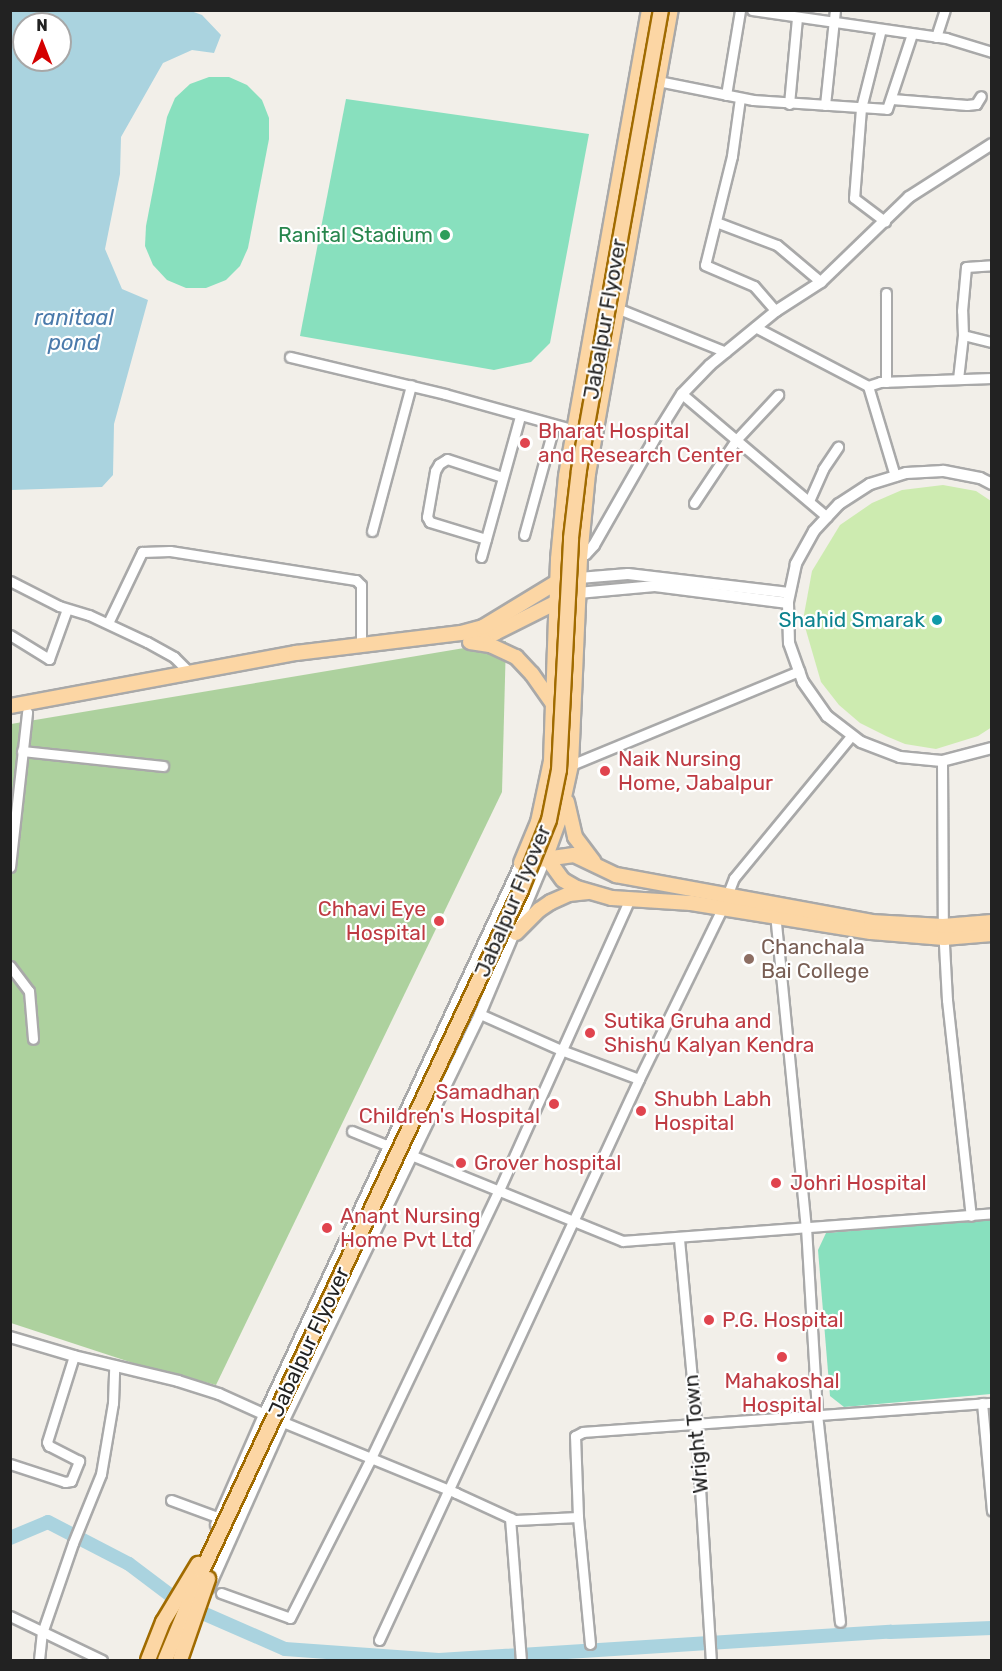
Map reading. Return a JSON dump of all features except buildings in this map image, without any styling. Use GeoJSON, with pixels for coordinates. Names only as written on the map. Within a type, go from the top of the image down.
{"type":"FeatureCollection","features":[{"type":"Feature","properties":{"kind":"main road"},"geometry":{"type":"LineString","coordinates":[[521,863],[534,835],[544,799],[550,761],[558,559],[573,430],[649,10]]}},
{"type":"Feature","properties":{"kind":"main road","name":"Jabalpur Flyover"},"geometry":{"type":"LineString","coordinates":[[165,1660],[177,1628],[521,890],[549,820],[559,770],[571,538],[579,470],[661,10]]}},
{"type":"Feature","properties":{"kind":"main road"},"geometry":{"type":"LineString","coordinates":[[545,859],[566,794],[571,765],[580,558],[594,433],[619,309],[671,10]]}},
{"type":"Feature","properties":{"kind":"main road"},"geometry":{"type":"LineString","coordinates":[[627,138],[647,142]]}},
{"type":"Feature","properties":{"kind":"main road"},"geometry":{"type":"LineString","coordinates":[[10,706],[296,653],[429,638],[483,627],[557,582],[579,578]]}},
{"type":"Feature","properties":{"kind":"main road"},"geometry":{"type":"LineString","coordinates":[[10,715],[301,659],[461,641],[495,633],[557,601],[578,593]]}},
{"type":"Feature","properties":{"kind":"main road"},"geometry":{"type":"LineString","coordinates":[[461,641],[490,645],[516,657],[532,674],[553,704]]}},
{"type":"Feature","properties":{"kind":"main road"},"geometry":{"type":"LineString","coordinates":[[566,794],[569,821],[575,837],[595,863]]}},
{"type":"Feature","properties":{"kind":"main road"},"geometry":{"type":"LineString","coordinates":[[534,835],[545,859],[563,880],[590,892],[612,898],[725,901]]}},
{"type":"Feature","properties":{"kind":"main road"},"geometry":{"type":"LineString","coordinates":[[521,863],[574,855],[595,863],[616,875],[871,932],[992,934]]}},
{"type":"Feature","properties":{"kind":"main road"},"geometry":{"type":"LineString","coordinates":[[516,933],[539,910],[551,902],[569,894],[590,892]]}},
{"type":"Feature","properties":{"kind":"main road"},"geometry":{"type":"LineString","coordinates":[[944,932],[992,922]]}},
{"type":"Feature","properties":{"kind":"main road"},"geometry":{"type":"LineString","coordinates":[[148,1660],[163,1622],[206,1551],[216,1544]]}},
{"type":"Feature","properties":{"kind":"main road"},"geometry":{"type":"LineString","coordinates":[[179,1660],[214,1562],[216,1544]]}},
{"type":"Feature","properties":{"kind":"street"},"geometry":{"type":"LineString","coordinates":[[726,95],[740,10]]}},
{"type":"Feature","properties":{"kind":"street"},"geometry":{"type":"LineString","coordinates":[[752,10],[936,37],[992,52]]}},
{"type":"Feature","properties":{"kind":"street"},"geometry":{"type":"LineString","coordinates":[[825,105],[835,10]]}},
{"type":"Feature","properties":{"kind":"street"},"geometry":{"type":"LineString","coordinates":[[936,37],[945,10]]}},
{"type":"Feature","properties":{"kind":"street"},"geometry":{"type":"LineString","coordinates":[[789,104],[797,18]]}},
{"type":"Feature","properties":{"kind":"street"},"geometry":{"type":"LineString","coordinates":[[881,29],[861,108],[854,198],[885,221]]}},
{"type":"Feature","properties":{"kind":"street"},"geometry":{"type":"LineString","coordinates":[[658,81],[740,98],[789,104],[887,110],[912,34]]}},
{"type":"Feature","properties":{"kind":"street"},"geometry":{"type":"LineString","coordinates":[[892,99],[967,105],[976,104],[981,96]]}},
{"type":"Feature","properties":{"kind":"street"},"geometry":{"type":"LineString","coordinates":[[740,98],[736,138],[705,266],[754,286],[776,311]]}},
{"type":"Feature","properties":{"kind":"street"},"geometry":{"type":"LineString","coordinates":[[558,559],[580,558],[594,545],[682,394],[755,327],[821,282],[909,198],[992,144]]}},
{"type":"Feature","properties":{"kind":"street"},"geometry":{"type":"LineString","coordinates":[[716,222],[777,245],[821,282]]}},
{"type":"Feature","properties":{"kind":"street"},"geometry":{"type":"LineString","coordinates":[[958,379],[963,335],[966,267],[992,265]]}},
{"type":"Feature","properties":{"kind":"street"},"geometry":{"type":"LineString","coordinates":[[886,293],[886,382]]}},
{"type":"Feature","properties":{"kind":"street"},"geometry":{"type":"LineString","coordinates":[[619,309],[726,352]]}},
{"type":"Feature","properties":{"kind":"street"},"geometry":{"type":"LineString","coordinates":[[755,327],[868,386],[886,382],[992,378]]}},
{"type":"Feature","properties":{"kind":"street"},"geometry":{"type":"LineString","coordinates":[[963,335],[992,342]]}},
{"type":"Feature","properties":{"kind":"street"},"geometry":{"type":"LineString","coordinates":[[290,357],[411,385],[554,426],[594,433]]}},
{"type":"Feature","properties":{"kind":"street"},"geometry":{"type":"LineString","coordinates":[[372,531],[411,385]]}},
{"type":"Feature","properties":{"kind":"street"},"geometry":{"type":"LineString","coordinates":[[868,386],[894,476]]}},
{"type":"Feature","properties":{"kind":"street"},"geometry":{"type":"LineString","coordinates":[[682,394],[827,516]]}},
{"type":"Feature","properties":{"kind":"street"},"geometry":{"type":"LineString","coordinates":[[694,503],[736,440],[778,395]]}},
{"type":"Feature","properties":{"kind":"street"},"geometry":{"type":"LineString","coordinates":[[481,557],[520,416]]}},
{"type":"Feature","properties":{"kind":"street"},"geometry":{"type":"LineString","coordinates":[[524,535],[554,426]]}},
{"type":"Feature","properties":{"kind":"street"},"geometry":{"type":"LineString","coordinates":[[809,501],[823,469],[838,447]]}},
{"type":"Feature","properties":{"kind":"street"},"geometry":{"type":"LineString","coordinates":[[486,539],[430,522],[427,517],[435,471],[439,464],[447,459],[502,477]]}},
{"type":"Feature","properties":{"kind":"street"},"geometry":{"type":"LineString","coordinates":[[992,483],[980,478],[943,471],[906,473],[870,484],[839,504],[813,531],[796,564],[789,598],[789,643],[803,682],[827,716],[861,742],[900,757],[942,761],[992,748]]}},
{"type":"Feature","properties":{"kind":"street"},"geometry":{"type":"LineString","coordinates":[[108,623],[142,552],[170,550],[356,580],[361,585],[361,645]]}},
{"type":"Feature","properties":{"kind":"street"},"geometry":{"type":"LineString","coordinates":[[579,578],[628,574],[789,598]]}},
{"type":"Feature","properties":{"kind":"street"},"geometry":{"type":"LineString","coordinates":[[10,581],[68,609],[108,623],[174,657],[190,673]]}},
{"type":"Feature","properties":{"kind":"street"},"geometry":{"type":"LineString","coordinates":[[578,593],[656,586],[789,598]]}},
{"type":"Feature","properties":{"kind":"street"},"geometry":{"type":"LineString","coordinates":[[10,635],[49,658],[68,609]]}},
{"type":"Feature","properties":{"kind":"street"},"geometry":{"type":"LineString","coordinates":[[571,765],[799,671]]}},
{"type":"Feature","properties":{"kind":"street"},"geometry":{"type":"LineString","coordinates":[[10,867],[27,712]]}},
{"type":"Feature","properties":{"kind":"street"},"geometry":{"type":"LineString","coordinates":[[379,1640],[734,878],[852,735]]}},
{"type":"Feature","properties":{"kind":"street"},"geometry":{"type":"LineString","coordinates":[[22,751],[163,766]]}},
{"type":"Feature","properties":{"kind":"street"},"geometry":{"type":"LineString","coordinates":[[942,761],[947,1000],[971,1215]]}},
{"type":"Feature","properties":{"kind":"street"},"geometry":{"type":"LineString","coordinates":[[179,1660],[283,1422],[480,1014],[516,933],[545,859]]}},
{"type":"Feature","properties":{"kind":"street"},"geometry":{"type":"LineString","coordinates":[[157,1660],[178,1607],[220,1518],[264,1414],[521,863]]}},
{"type":"Feature","properties":{"kind":"street"},"geometry":{"type":"LineString","coordinates":[[221,1593],[290,1618],[370,1460],[499,1190],[630,898]]}},
{"type":"Feature","properties":{"kind":"street"},"geometry":{"type":"LineString","coordinates":[[776,910],[806,1227],[817,1414],[840,1622]]}},
{"type":"Feature","properties":{"kind":"street"},"geometry":{"type":"LineString","coordinates":[[10,966],[29,991],[33,1039]]}},
{"type":"Feature","properties":{"kind":"street"},"geometry":{"type":"LineString","coordinates":[[480,1014],[561,1050],[639,1079]]}},
{"type":"Feature","properties":{"kind":"street"},"geometry":{"type":"LineString","coordinates":[[352,1131],[390,1144],[411,1155],[623,1241],[679,1239],[992,1213]]}},
{"type":"Feature","properties":{"kind":"street","name":"Wright Town"},"geometry":{"type":"LineString","coordinates":[[679,1239],[696,1424],[712,1657]]}},
{"type":"Feature","properties":{"kind":"street"},"geometry":{"type":"LineString","coordinates":[[10,1337],[209,1391],[370,1460],[449,1490],[515,1520],[578,1517]]}},
{"type":"Feature","properties":{"kind":"street"},"geometry":{"type":"LineString","coordinates":[[10,1464],[65,1482],[71,1481],[78,1461],[49,1446],[46,1442],[74,1356]]}},
{"type":"Feature","properties":{"kind":"street"},"geometry":{"type":"LineString","coordinates":[[39,1660],[42,1633],[73,1543],[101,1474],[113,1403],[114,1365]]}},
{"type":"Feature","properties":{"kind":"street"},"geometry":{"type":"LineString","coordinates":[[590,1644],[578,1517],[575,1436],[583,1432],[987,1403],[992,1511]]}},
{"type":"Feature","properties":{"kind":"street"},"geometry":{"type":"LineString","coordinates":[[171,1500],[220,1518]]}},
{"type":"Feature","properties":{"kind":"street"},"geometry":{"type":"LineString","coordinates":[[510,1518],[521,1660]]}},
{"type":"Feature","properties":{"kind":"street"},"geometry":{"type":"LineString","coordinates":[[10,1616],[102,1660]]}},
{"type":"Feature","properties":{"kind":"green space"},"geometry":{"type":"Polygon","coordinates":[[[209,77],[229,77],[247,85],[262,100],[269,118],[269,139],[248,248],[240,266],[226,280],[206,288],[186,288],[167,280],[153,265],[145,246],[146,226],[167,117],[175,98],[190,84],[209,77]]]}},
{"type":"Feature","properties":{"kind":"green space","name":"Ranital Stadium"},"geometry":{"type":"Polygon","coordinates":[[[346,99],[589,134],[550,343],[531,362],[494,370],[300,336],[346,99]]]}},
{"type":"Feature","properties":{"kind":"green space"},"geometry":{"type":"Polygon","coordinates":[[[943,485],[976,491],[991,501],[992,727],[978,736],[936,749],[905,744],[886,736],[860,723],[839,705],[821,682],[803,620],[812,571],[840,525],[872,503],[902,490],[943,485]]]}},
{"type":"Feature","properties":{"kind":"green space"},"geometry":{"type":"Polygon","coordinates":[[[506,641],[502,792],[216,1385],[133,1363],[11,1323],[11,724],[506,641]]]}},
{"type":"Feature","properties":{"kind":"green space"},"geometry":{"type":"Polygon","coordinates":[[[991,1220],[991,1394],[844,1407],[830,1396],[818,1250],[826,1233],[991,1220]]]}},
{"type":"Feature","properties":{"kind":"water","name":"ranitaal pond"},"geometry":{"type":"Polygon","coordinates":[[[10,11],[191,11],[202,15],[221,35],[214,53],[192,50],[163,63],[121,137],[120,174],[105,249],[122,289],[148,300],[114,424],[113,475],[102,487],[11,490],[10,11]]]}},
{"type":"Feature","properties":{"kind":"waterway"},"geometry":{"type":"LineString","coordinates":[[10,1538],[48,1522],[129,1564],[182,1604],[285,1649],[439,1660],[890,1632],[992,1628]]}},
{"type":"Feature","properties":{"kind":"place","name":"Ranital Stadium"},"geometry":{"type":"Point","coordinates":[445,235]}},
{"type":"Feature","properties":{"kind":"place","name":"Bharat Hospital and Research Center"},"geometry":{"type":"Point","coordinates":[525,443]}},
{"type":"Feature","properties":{"kind":"place","name":"Shahid Smarak"},"geometry":{"type":"Point","coordinates":[937,620]}},
{"type":"Feature","properties":{"kind":"place","name":"Naik Nursing Home, Jabalpur"},"geometry":{"type":"Point","coordinates":[605,771]}},
{"type":"Feature","properties":{"kind":"place","name":"Chhavi Eye Hospital"},"geometry":{"type":"Point","coordinates":[439,921]}},
{"type":"Feature","properties":{"kind":"place","name":"Chanchala Bai College"},"geometry":{"type":"Point","coordinates":[749,959]}},
{"type":"Feature","properties":{"kind":"place","name":"Sutika Gruha and Shishu Kalyan Kendra"},"geometry":{"type":"Point","coordinates":[590,1033]}},
{"type":"Feature","properties":{"kind":"place","name":"Samadhan Children's Hospital"},"geometry":{"type":"Point","coordinates":[554,1104]}},
{"type":"Feature","properties":{"kind":"place","name":"Shubh Labh Hospital"},"geometry":{"type":"Point","coordinates":[641,1111]}},
{"type":"Feature","properties":{"kind":"place","name":"Grover hospital"},"geometry":{"type":"Point","coordinates":[461,1163]}},
{"type":"Feature","properties":{"kind":"place","name":"Johri Hospital"},"geometry":{"type":"Point","coordinates":[776,1183]}},
{"type":"Feature","properties":{"kind":"place","name":"Anant Nursing Home Pvt Ltd"},"geometry":{"type":"Point","coordinates":[327,1228]}},
{"type":"Feature","properties":{"kind":"place","name":"P.G. Hospital"},"geometry":{"type":"Point","coordinates":[709,1320]}},
{"type":"Feature","properties":{"kind":"place","name":"Mahakoshal Hospital"},"geometry":{"type":"Point","coordinates":[782,1357]}}]}
